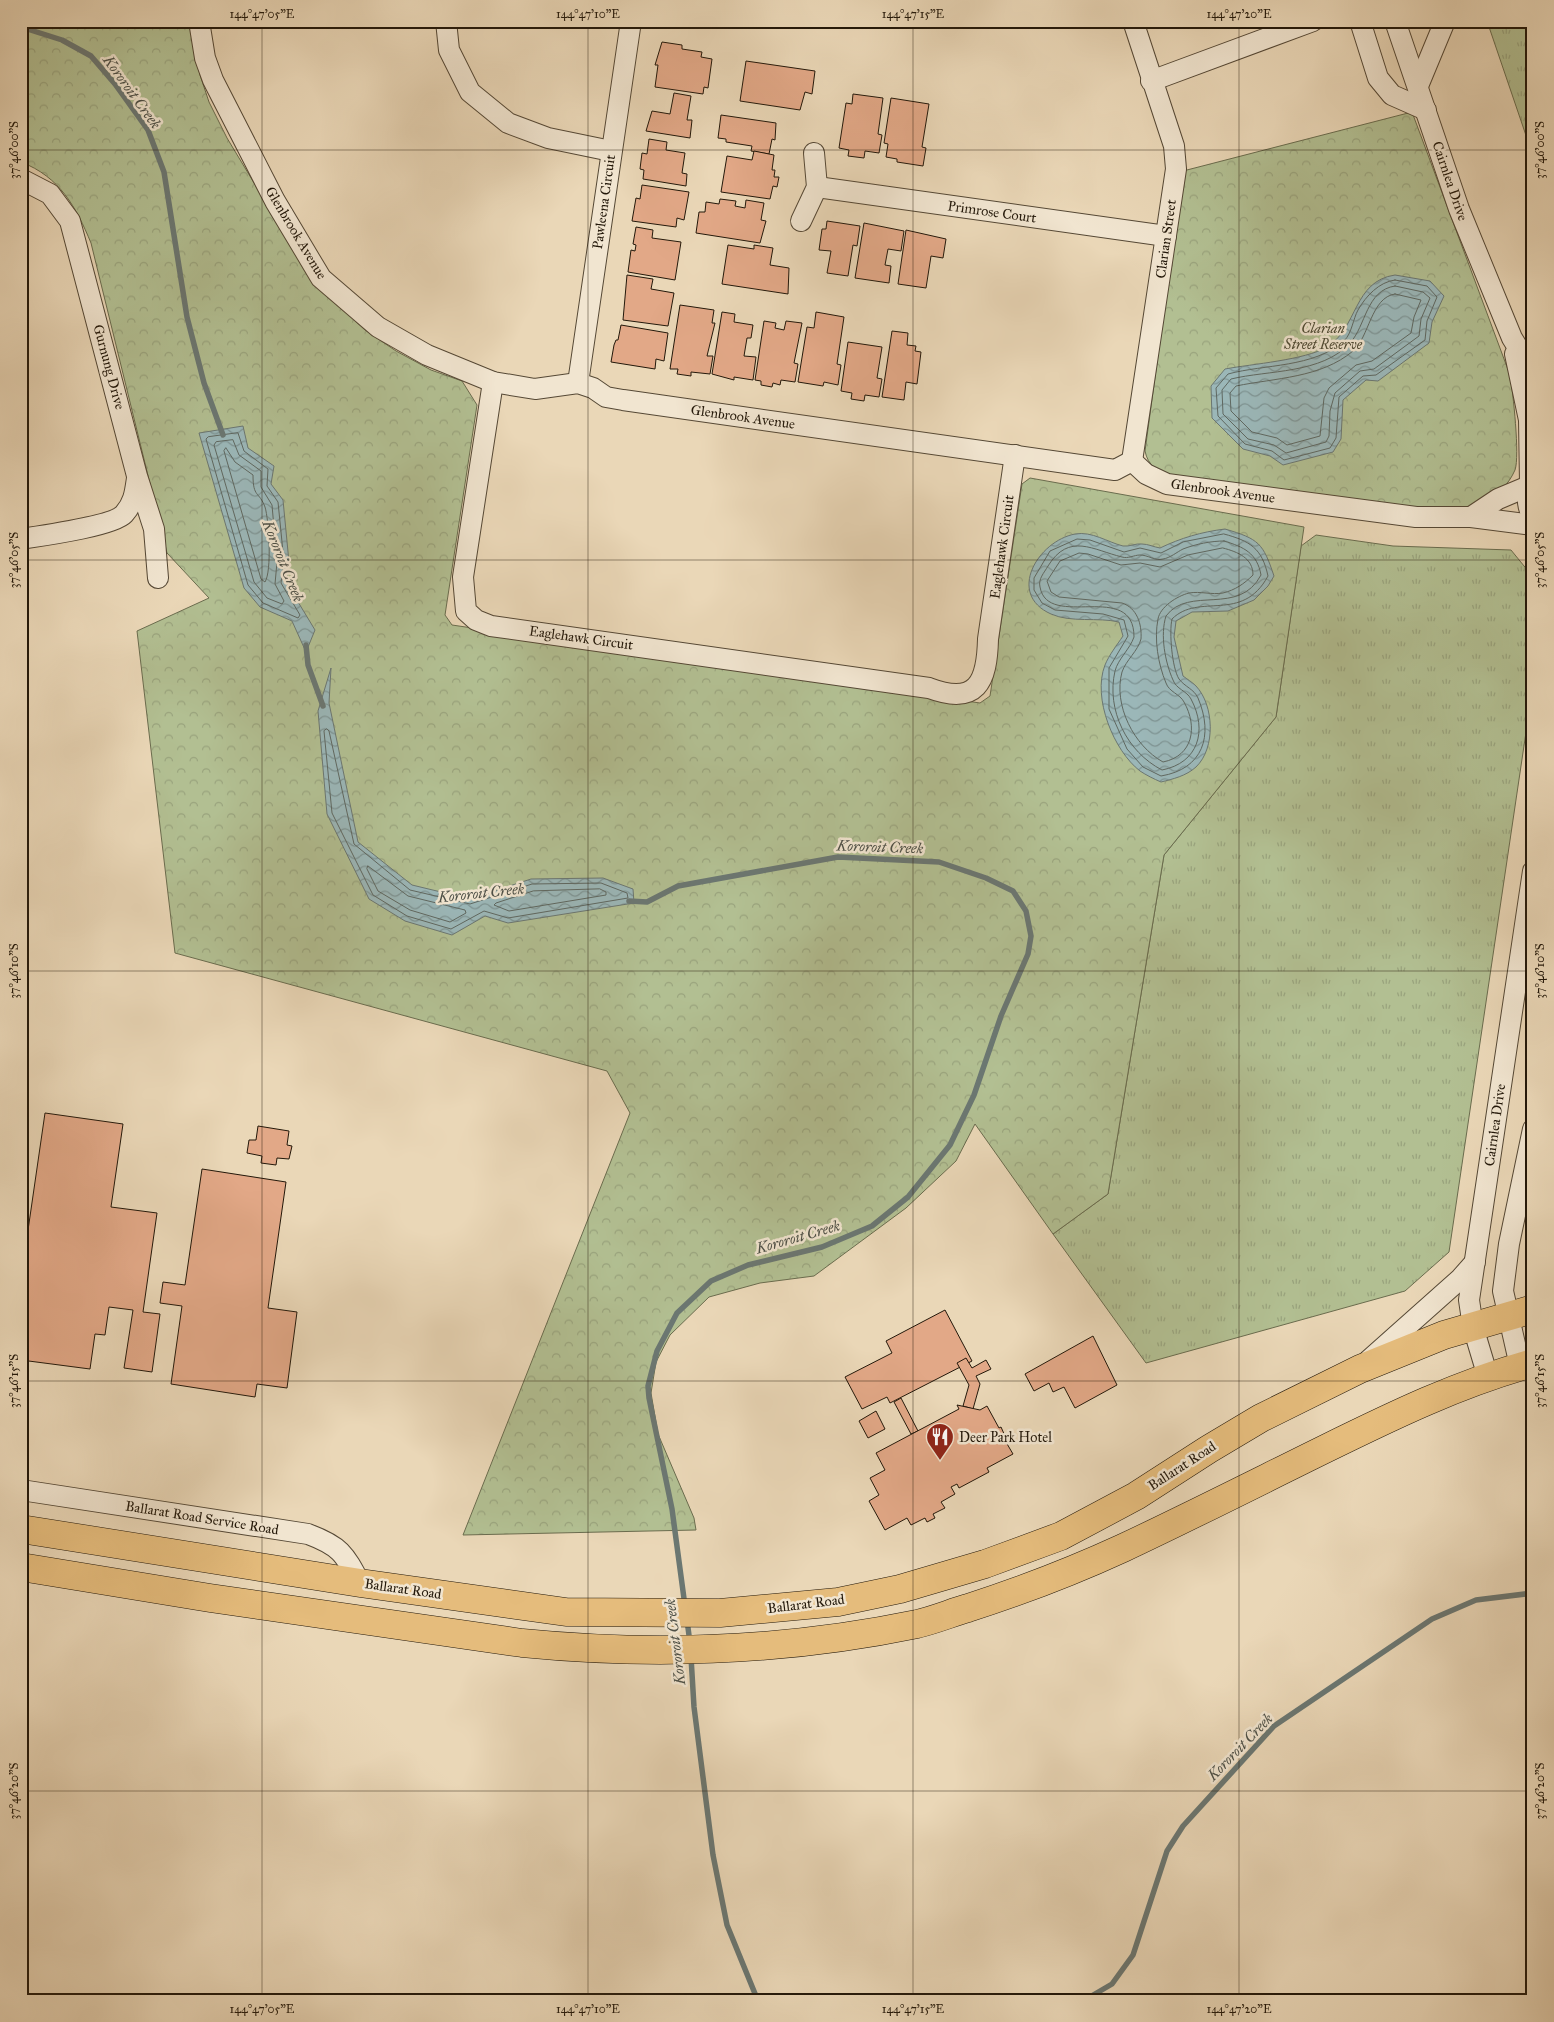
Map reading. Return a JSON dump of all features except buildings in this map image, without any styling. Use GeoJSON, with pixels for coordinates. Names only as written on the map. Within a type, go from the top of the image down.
{"type":"FeatureCollection","features":[{"type":"Feature","properties":{"kind":"highway","name":"Ballarat Road"},"geometry":{"type":"LineString","coordinates":[[21,1529],[360,1583],[526,1607],[596,1614],[720,1613],[838,1602],[900,1590],[984,1564],[1061,1536],[1136,1496],[1260,1418],[1360,1368],[1444,1334],[1520,1313]]}},
{"type":"Feature","properties":{"kind":"highway"},"geometry":{"type":"LineString","coordinates":[[21,1567],[220,1600],[512,1642],[601,1650],[706,1650],[767,1646],[919,1624],[1061,1575],[1125,1547],[1370,1425],[1488,1377],[1526,1365]]}},
{"type":"Feature","properties":{"kind":"highway"},"geometry":{"type":"LineString","coordinates":[[1106,1512],[1125,1547]]}},
{"type":"Feature","properties":{"kind":"street","name":"Glenbrook Avenue"},"geometry":{"type":"LineString","coordinates":[[199,21],[205,58],[213,80],[275,201],[321,278],[378,327],[427,355],[492,382],[534,389],[578,383],[593,388],[606,397],[623,400],[1115,470],[1132,461],[1146,474],[1167,484],[1416,517],[1471,517],[1533,525]]}},
{"type":"Feature","properties":{"kind":"street"},"geometry":{"type":"LineString","coordinates":[[446,21],[449,50],[470,92],[508,123],[548,138],[611,151]]}},
{"type":"Feature","properties":{"kind":"street","name":"Pawleena Circuit"},"geometry":{"type":"LineString","coordinates":[[578,383],[631,21]]}},
{"type":"Feature","properties":{"kind":"street","name":"Clarian Street"},"geometry":{"type":"LineString","coordinates":[[1132,461],[1176,169],[1174,154],[1133,21]]}},
{"type":"Feature","properties":{"kind":"street"},"geometry":{"type":"LineString","coordinates":[[1151,81],[1313,21]]}},
{"type":"Feature","properties":{"kind":"street"},"geometry":{"type":"LineString","coordinates":[[1360,21],[1378,78],[1392,95],[1426,110]]}},
{"type":"Feature","properties":{"kind":"street","name":"Cairnlea Drive"},"geometry":{"type":"LineString","coordinates":[[1395,21],[1459,209],[1512,338],[1533,372]]}},
{"type":"Feature","properties":{"kind":"street"},"geometry":{"type":"LineString","coordinates":[[1418,86],[1444,21]]}},
{"type":"Feature","properties":{"kind":"street"},"geometry":{"type":"LineString","coordinates":[[801,222],[817,188],[814,153]]}},
{"type":"Feature","properties":{"kind":"street","name":"Gurnung Drive"},"geometry":{"type":"LineString","coordinates":[[21,178],[50,194],[70,221],[154,529],[158,578]]}},
{"type":"Feature","properties":{"kind":"street","name":"Primrose Court"},"geometry":{"type":"LineString","coordinates":[[817,188],[1166,236]]}},
{"type":"Feature","properties":{"kind":"street","name":"Cairnlea Drive"},"geometry":{"type":"LineString","coordinates":[[1512,338],[1530,420],[1531,482],[1528,506],[1533,518]]}},
{"type":"Feature","properties":{"kind":"street","name":"Eaglehawk Circuit"},"geometry":{"type":"LineString","coordinates":[[492,382],[463,577],[466,611],[476,620],[491,626],[929,688],[950,686],[967,678],[975,670],[988,639],[1015,455]]}},
{"type":"Feature","properties":{"kind":"street"},"geometry":{"type":"LineString","coordinates":[[21,539],[98,524],[123,516],[134,498],[138,476]]}},
{"type":"Feature","properties":{"kind":"street"},"geometry":{"type":"LineString","coordinates":[[1471,517],[1498,499],[1531,482]]}},
{"type":"Feature","properties":{"kind":"street","name":"Cairnlea Drive"},"geometry":{"type":"LineString","coordinates":[[1488,1377],[1473,1327],[1470,1300],[1533,871]]}},
{"type":"Feature","properties":{"kind":"street"},"geometry":{"type":"LineString","coordinates":[[1526,1365],[1520,1313],[1503,1291],[1509,1244],[1533,1129]]}},
{"type":"Feature","properties":{"kind":"street"},"geometry":{"type":"LineString","coordinates":[[1528,1155],[1533,1177]]}},
{"type":"Feature","properties":{"kind":"street"},"geometry":{"type":"LineString","coordinates":[[1360,1368],[1460,1279],[1475,1262]]}},
{"type":"Feature","properties":{"kind":"street","name":"Ballarat Road Service Road"},"geometry":{"type":"LineString","coordinates":[[21,1490],[308,1534],[335,1546],[343,1553],[360,1583]]}},
{"type":"Feature","properties":{"kind":"green space"},"geometry":{"type":"Polygon","coordinates":[[[21,21],[190,21],[200,75],[209,102],[227,138],[289,241],[337,304],[365,330],[396,351],[431,370],[462,381],[477,405],[445,615],[452,625],[980,703],[990,696],[1022,484],[1030,478],[1304,527],[1276,717],[1164,855],[1108,1194],[1053,1234],[975,1124],[956,1161],[906,1208],[814,1276],[760,1283],[709,1297],[670,1335],[656,1362],[651,1393],[658,1434],[694,1518],[696,1530],[463,1535],[630,1113],[607,1071],[175,953],[137,631],[209,598],[167,553],[91,243],[79,217],[65,195],[46,176],[35,168],[21,162],[21,21]]]}},
{"type":"Feature","properties":{"kind":"green space"},"geometry":{"type":"Polygon","coordinates":[[[1487,21],[1533,21],[1533,156],[1487,21]]]}},
{"type":"Feature","properties":{"kind":"green space","name":"Clarian Street Reserve"},"geometry":{"type":"Polygon","coordinates":[[[1412,112],[1510,375],[1517,452],[1515,470],[1509,480],[1493,497],[1477,506],[1452,510],[1419,510],[1171,477],[1157,470],[1148,460],[1145,451],[1183,171],[1412,112]]]}},
{"type":"Feature","properties":{"kind":"green space"},"geometry":{"type":"Polygon","coordinates":[[[1316,535],[1393,546],[1511,550],[1533,577],[1533,685],[1449,1252],[1405,1291],[1146,1363],[1053,1234],[1108,1194],[1164,855],[1276,717],[1301,546],[1316,535]]]}},
{"type":"Feature","properties":{"kind":"water"},"geometry":{"type":"Polygon","coordinates":[[[1395,275],[1430,281],[1444,296],[1432,322],[1429,343],[1378,381],[1366,380],[1343,400],[1341,439],[1333,452],[1283,465],[1270,456],[1243,449],[1212,418],[1211,386],[1225,369],[1306,355],[1327,347],[1345,329],[1363,295],[1371,286],[1381,279],[1395,275]]]}},
{"type":"Feature","properties":{"kind":"water"},"geometry":{"type":"Polygon","coordinates":[[[243,426],[248,448],[274,466],[271,484],[283,500],[289,562],[286,582],[315,630],[306,652],[292,621],[260,607],[244,588],[199,433],[243,426]]]}},
{"type":"Feature","properties":{"kind":"water"},"geometry":{"type":"Polygon","coordinates":[[[1225,529],[1245,536],[1258,544],[1263,549],[1274,576],[1268,586],[1254,600],[1228,611],[1192,612],[1176,621],[1174,637],[1183,676],[1196,686],[1202,694],[1209,715],[1210,738],[1207,749],[1196,767],[1184,775],[1161,782],[1140,771],[1130,762],[1114,737],[1104,708],[1101,693],[1102,678],[1107,661],[1123,636],[1119,622],[1067,618],[1051,614],[1038,605],[1031,594],[1029,582],[1032,569],[1039,557],[1049,547],[1075,534],[1093,535],[1123,546],[1146,544],[1160,548],[1191,536],[1225,529]]]}},
{"type":"Feature","properties":{"kind":"water"},"geometry":{"type":"Polygon","coordinates":[[[331,668],[329,703],[358,842],[412,885],[470,899],[531,879],[603,878],[633,889],[634,903],[508,923],[485,916],[452,935],[405,921],[369,899],[327,814],[318,711],[331,668]]]}},
{"type":"Feature","properties":{"kind":"waterway","name":"Kororoit Creek"},"geometry":{"type":"LineString","coordinates":[[21,27],[62,40],[91,56],[115,84],[148,130],[164,172],[187,317],[204,383],[223,435]]}},
{"type":"Feature","properties":{"kind":"waterway","name":"Kororoit Creek"},"geometry":{"type":"LineString","coordinates":[[306,645],[308,665],[323,706]]}},
{"type":"Feature","properties":{"kind":"waterway","name":"Kororoit Creek"},"geometry":{"type":"LineString","coordinates":[[629,901],[647,902],[678,886],[838,857],[939,862],[986,878],[1013,891],[1026,911],[1031,936],[1028,954],[1001,1016],[974,1095],[950,1145],[908,1197],[872,1226],[822,1247],[748,1265],[711,1281],[677,1313],[657,1351],[648,1386],[649,1398],[672,1509],[685,1606]]}},
{"type":"Feature","properties":{"kind":"waterway","name":"Kororoit Creek"},"geometry":{"type":"LineString","coordinates":[[1083,2001],[1112,1984],[1133,1955],[1167,1851],[1183,1826],[1274,1726],[1432,1619],[1476,1600],[1533,1593]]}},
{"type":"Feature","properties":{"kind":"waterway","name":"Kororoit Creek"},"geometry":{"type":"LineString","coordinates":[[687,1620],[690,1643]]}},
{"type":"Feature","properties":{"kind":"waterway","name":"Kororoit Creek"},"geometry":{"type":"LineString","coordinates":[[691,1657],[694,1707],[713,1855],[727,1925],[758,2001]]}},
{"type":"Feature","properties":{"kind":"place","name":"Deer Park Hotel"},"geometry":{"type":"Point","coordinates":[940,1461]}}]}
